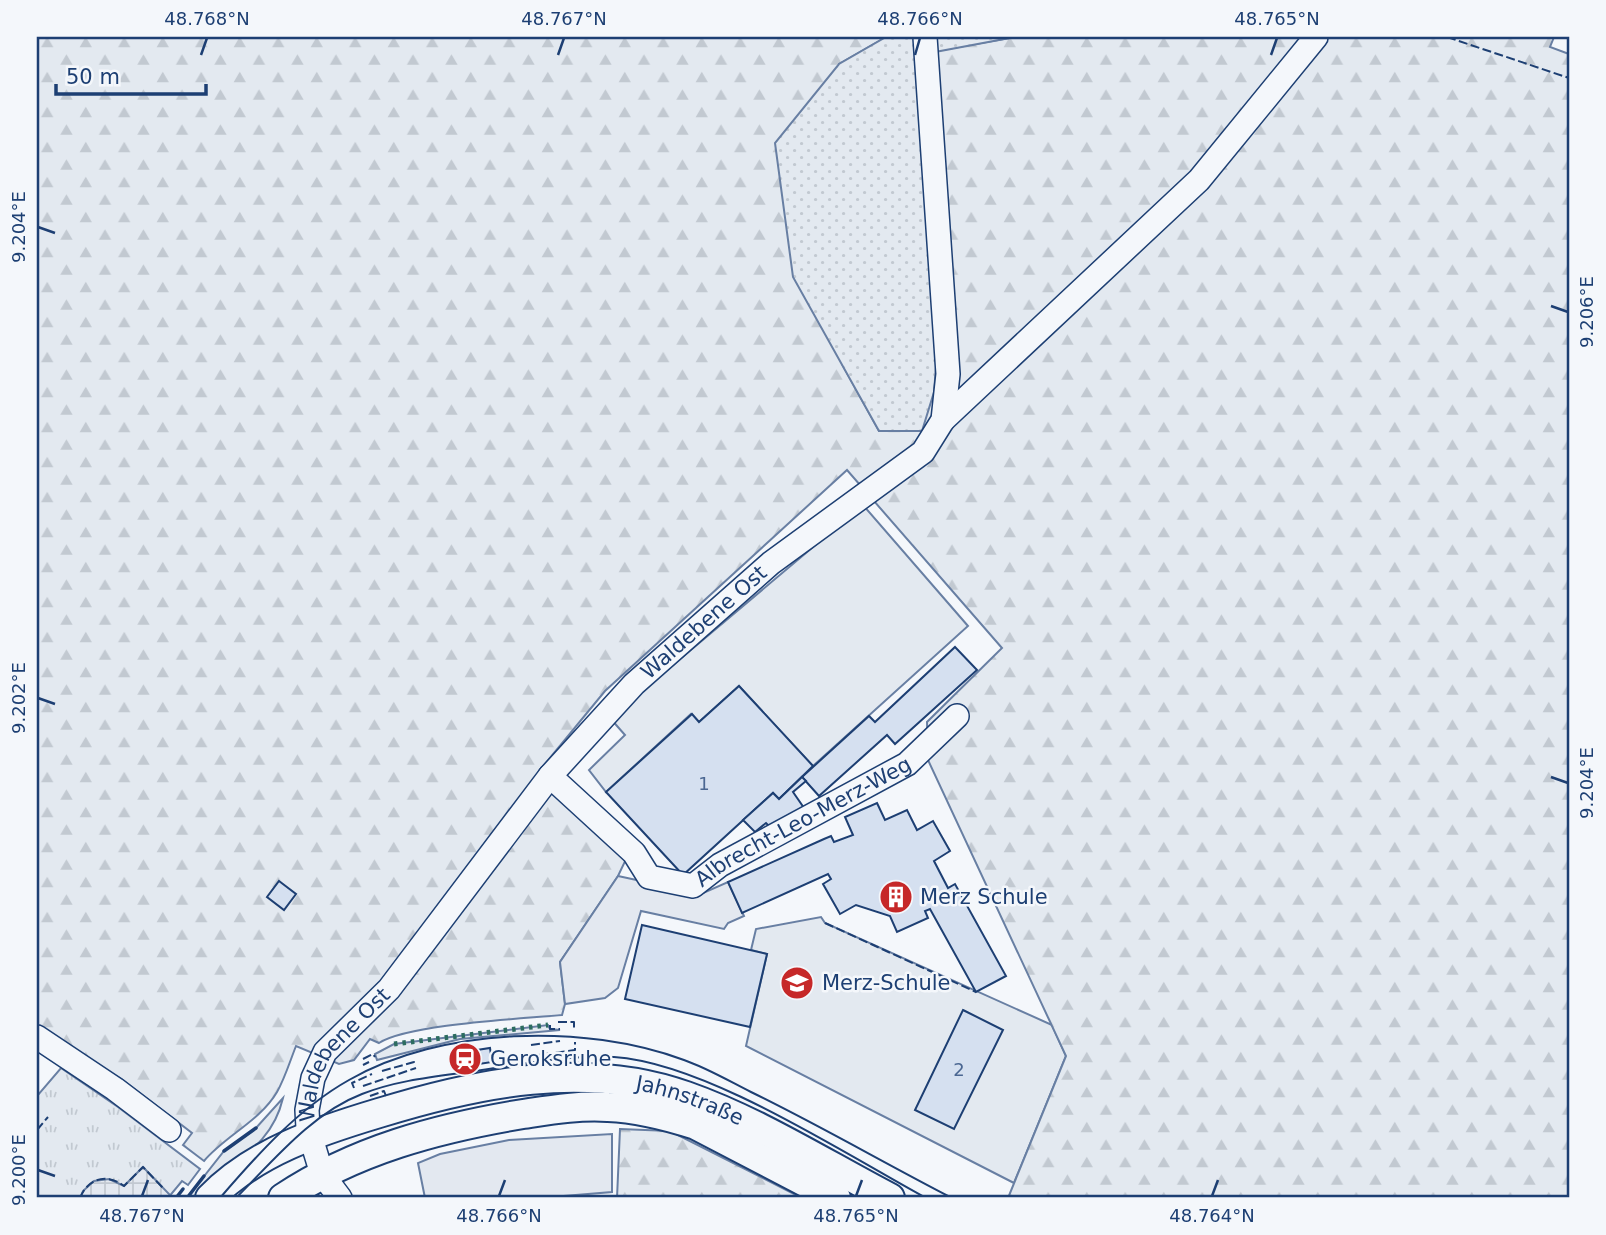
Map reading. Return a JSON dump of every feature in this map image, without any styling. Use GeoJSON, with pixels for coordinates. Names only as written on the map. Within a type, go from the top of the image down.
{"type":"FeatureCollection","features":[{"type":"Feature","properties":{"kind":"main road","name":"Jahnstraße"},"geometry":{"type":"LineString","coordinates":[[210,1198],[252,1164],[310,1136],[393,1108],[479,1087],[549,1079],[622,1081],[686,1096],[730,1114],[890,1198]]}},
{"type":"Feature","properties":{"kind":"main road","name":"Jahnstraße"},"geometry":{"type":"LineString","coordinates":[[283,1198],[322,1174],[387,1146],[446,1129],[559,1109],[607,1107],[672,1117],[696,1125],[836,1198]]}},
{"type":"Feature","properties":{"kind":"street","name":"Waldebene Ost"},"geometry":{"type":"LineString","coordinates":[[340,1198],[322,1174],[310,1136],[307,1110],[316,1071],[325,1052],[404,971],[550,776],[634,684],[771,563],[923,452],[943,420],[948,374],[925,37]]}},
{"type":"Feature","properties":{"kind":"street"},"geometry":{"type":"LineString","coordinates":[[943,420],[1199,180],[1316,37]]}},
{"type":"Feature","properties":{"kind":"street","name":"Albrecht-Leo-Merz-Weg"},"geometry":{"type":"LineString","coordinates":[[550,776],[634,853],[649,877],[693,886],[720,865],[907,764],[957,716]]}},
{"type":"Feature","properties":{"kind":"street"},"geometry":{"type":"LineString","coordinates":[[37,1037],[115,1089],[169,1130]]}},
{"type":"Feature","properties":{"kind":"green space"},"geometry":{"type":"Polygon","coordinates":[[[37,37],[886,37],[839,64],[842,364],[879,431],[922,431],[938,342],[914,37],[935,37],[936,51],[1015,37],[1554,37],[1550,47],[1569,54],[1569,1198],[1008,1198],[1066,1056],[928,760],[927,722],[1002,648],[847,470],[605,691],[540,770],[629,853],[618,876],[560,962],[565,1004],[562,1015],[439,1027],[414,1031],[379,1043],[370,1039],[354,1060],[339,1064],[296,1046],[277,1092],[270,1102],[204,1161],[183,1145],[192,1133],[123,1080],[37,1030],[37,37]]]}},
{"type":"Feature","properties":{"kind":"green space"},"geometry":{"type":"Polygon","coordinates":[[[886,37],[914,37],[938,342],[934,392],[922,431],[879,431],[793,277],[775,143],[839,64],[886,37]]]}},
{"type":"Feature","properties":{"kind":"green space"},"geometry":{"type":"Polygon","coordinates":[[[935,37],[1015,37],[935,52],[935,37]]]}},
{"type":"Feature","properties":{"kind":"green space"},"geometry":{"type":"Polygon","coordinates":[[[863,505],[968,626],[813,766],[739,686],[699,722],[691,714],[606,792],[589,770],[625,735],[610,718],[863,505]]]}},
{"type":"Feature","properties":{"kind":"green space"},"geometry":{"type":"Polygon","coordinates":[[[821,917],[825,923],[1052,1025],[1066,1056],[1014,1183],[746,1046],[767,954],[751,950],[756,929],[821,917]]]}},
{"type":"Feature","properties":{"kind":"green space"},"geometry":{"type":"Polygon","coordinates":[[[548,1025],[550,1029],[560,1030],[460,1039],[377,1060],[375,1054],[394,1044],[548,1025]]]}},
{"type":"Feature","properties":{"kind":"green space"},"geometry":{"type":"Polygon","coordinates":[[[61,1068],[200,1169],[188,1185],[182,1181],[168,1198],[37,1198],[37,1096],[61,1068]]]}},
{"type":"Feature","properties":{"kind":"green space"},"geometry":{"type":"Polygon","coordinates":[[[283,1098],[277,1116],[259,1143],[195,1198],[187,1198],[224,1151],[256,1128],[283,1098]]]}},
{"type":"Feature","properties":{"kind":"green space"},"geometry":{"type":"Polygon","coordinates":[[[620,1129],[670,1131],[802,1198],[617,1198],[620,1129]]]}},
{"type":"Feature","properties":{"kind":"shaded area"},"geometry":{"type":"Polygon","coordinates":[[[618,876],[701,894],[728,882],[744,916],[728,923],[724,929],[641,911],[618,988],[605,998],[565,1004],[560,962],[618,876]]]}},
{"type":"Feature","properties":{"kind":"shaded area"},"geometry":{"type":"Polygon","coordinates":[[[612,1134],[612,1192],[539,1198],[425,1198],[418,1163],[440,1154],[509,1140],[612,1134]]]}},
{"type":"Feature","properties":{"kind":"shaded area"},"geometry":{"type":"Polygon","coordinates":[[[143,1167],[170,1195],[168,1198],[80,1198],[83,1191],[94,1181],[109,1179],[124,1186],[143,1167]]]}},
{"type":"Feature","properties":{"kind":"building"},"geometry":{"type":"Polygon","coordinates":[[[955,647],[977,670],[895,744],[887,735],[819,796],[802,777],[869,716],[875,722],[955,647]]]}},
{"type":"Feature","properties":{"kind":"building"},"geometry":{"type":"Polygon","coordinates":[[[739,686],[813,766],[779,799],[773,793],[683,875],[606,792],[692,714],[699,722],[739,686]]]}},
{"type":"Feature","properties":{"kind":"building"},"geometry":{"type":"Polygon","coordinates":[[[802,777],[806,781],[793,792],[804,808],[770,827],[766,823],[755,832],[743,820],[773,793],[779,799],[802,777]]]}},
{"type":"Feature","properties":{"kind":"building","name":"Merz Schule"},"geometry":{"type":"Polygon","coordinates":[[[877,803],[885,820],[907,810],[917,830],[933,821],[950,851],[934,861],[948,888],[955,884],[1006,976],[976,992],[930,909],[925,911],[928,918],[897,932],[890,916],[856,905],[840,914],[823,884],[831,879],[828,874],[742,913],[728,882],[831,836],[834,842],[853,835],[845,817],[877,803]]]}},
{"type":"Feature","properties":{"kind":"building"},"geometry":{"type":"Polygon","coordinates":[[[279,881],[296,894],[284,910],[267,897],[279,881]]]}},
{"type":"Feature","properties":{"kind":"building"},"geometry":{"type":"Polygon","coordinates":[[[642,925],[767,954],[750,1027],[625,999],[642,925]]]}},
{"type":"Feature","properties":{"kind":"building"},"geometry":{"type":"Polygon","coordinates":[[[963,1010],[1003,1030],[954,1129],[915,1110],[963,1010]]]}},
{"type":"Feature","properties":{"kind":"building"},"geometry":{"type":"Polygon","coordinates":[[[490,1048],[492,1062],[453,1068],[451,1054],[490,1048]]]}},
{"type":"Feature","properties":{"kind":"tram line"},"geometry":{"type":"LineString","coordinates":[[220,1198],[296,1118],[349,1080],[386,1062],[427,1049],[514,1036],[603,1040],[645,1048],[693,1063],[952,1198]]}},
{"type":"Feature","properties":{"kind":"tram line"},"geometry":{"type":"LineString","coordinates":[[236,1198],[310,1126],[326,1113],[362,1094],[421,1079],[581,1057],[614,1057],[650,1063],[690,1075],[773,1113],[926,1198]]}},
{"type":"Feature","properties":{"kind":"hedge"},"geometry":{"type":"LineString","coordinates":[[394,1044],[548,1025]]}},
{"type":"Feature","properties":{"kind":"fence"},"geometry":{"type":"LineString","coordinates":[[1447,37],[1569,78]]}},
{"type":"Feature","properties":{"kind":"fence"},"geometry":{"type":"LineString","coordinates":[[825,923],[976,992]]}},
{"type":"Feature","properties":{"kind":"fence"},"geometry":{"type":"LineString","coordinates":[[558,1022],[574,1022],[574,1029]]}},
{"type":"Feature","properties":{"kind":"fence"},"geometry":{"type":"LineString","coordinates":[[550,1025],[550,1029],[560,1029]]}},
{"type":"Feature","properties":{"kind":"fence"},"geometry":{"type":"LineString","coordinates":[[531,1045],[560,1041]]}},
{"type":"Feature","properties":{"kind":"fence"},"geometry":{"type":"LineString","coordinates":[[531,1056],[575,1050],[575,1042]]}},
{"type":"Feature","properties":{"kind":"fence"},"geometry":{"type":"LineString","coordinates":[[363,1059],[373,1054],[375,1057]]}},
{"type":"Feature","properties":{"kind":"fence"},"geometry":{"type":"LineString","coordinates":[[382,1071],[414,1062],[414,1058]]}},
{"type":"Feature","properties":{"kind":"fence"},"geometry":{"type":"LineString","coordinates":[[363,1065],[369,1062]]}},
{"type":"Feature","properties":{"kind":"fence"},"geometry":{"type":"LineString","coordinates":[[363,1086],[416,1068]]}},
{"type":"Feature","properties":{"kind":"fence"},"geometry":{"type":"LineString","coordinates":[[354,1088],[352,1083],[372,1074]]}},
{"type":"Feature","properties":{"kind":"fence"},"geometry":{"type":"LineString","coordinates":[[370,1096],[384,1091],[386,1096]]}},
{"type":"Feature","properties":{"kind":"fence"},"geometry":{"type":"LineString","coordinates":[[37,1130],[48,1117]]}},
{"type":"Feature","properties":{"kind":"fence"},"geometry":{"type":"LineString","coordinates":[[80,1198],[88,1186],[99,1180],[111,1180],[124,1186],[143,1167],[163,1188]]}},
{"type":"Feature","properties":{"kind":"wall"},"geometry":{"type":"LineString","coordinates":[[224,1151],[256,1128]]}},
{"type":"Feature","properties":{"kind":"wall"},"geometry":{"type":"LineString","coordinates":[[187,1198],[204,1176]]}},
{"type":"Feature","properties":{"kind":"wall"},"geometry":{"type":"LineString","coordinates":[[176,1198],[183,1189]]}},
{"type":"Feature","properties":{"kind":"place","name":"Merz Schule"},"geometry":{"type":"Point","coordinates":[896,897]}},
{"type":"Feature","properties":{"kind":"place","name":"Merz-Schule"},"geometry":{"type":"Point","coordinates":[797,983]}},
{"type":"Feature","properties":{"kind":"place","name":"Geroksruhe"},"geometry":{"type":"Point","coordinates":[465,1059]}}]}
